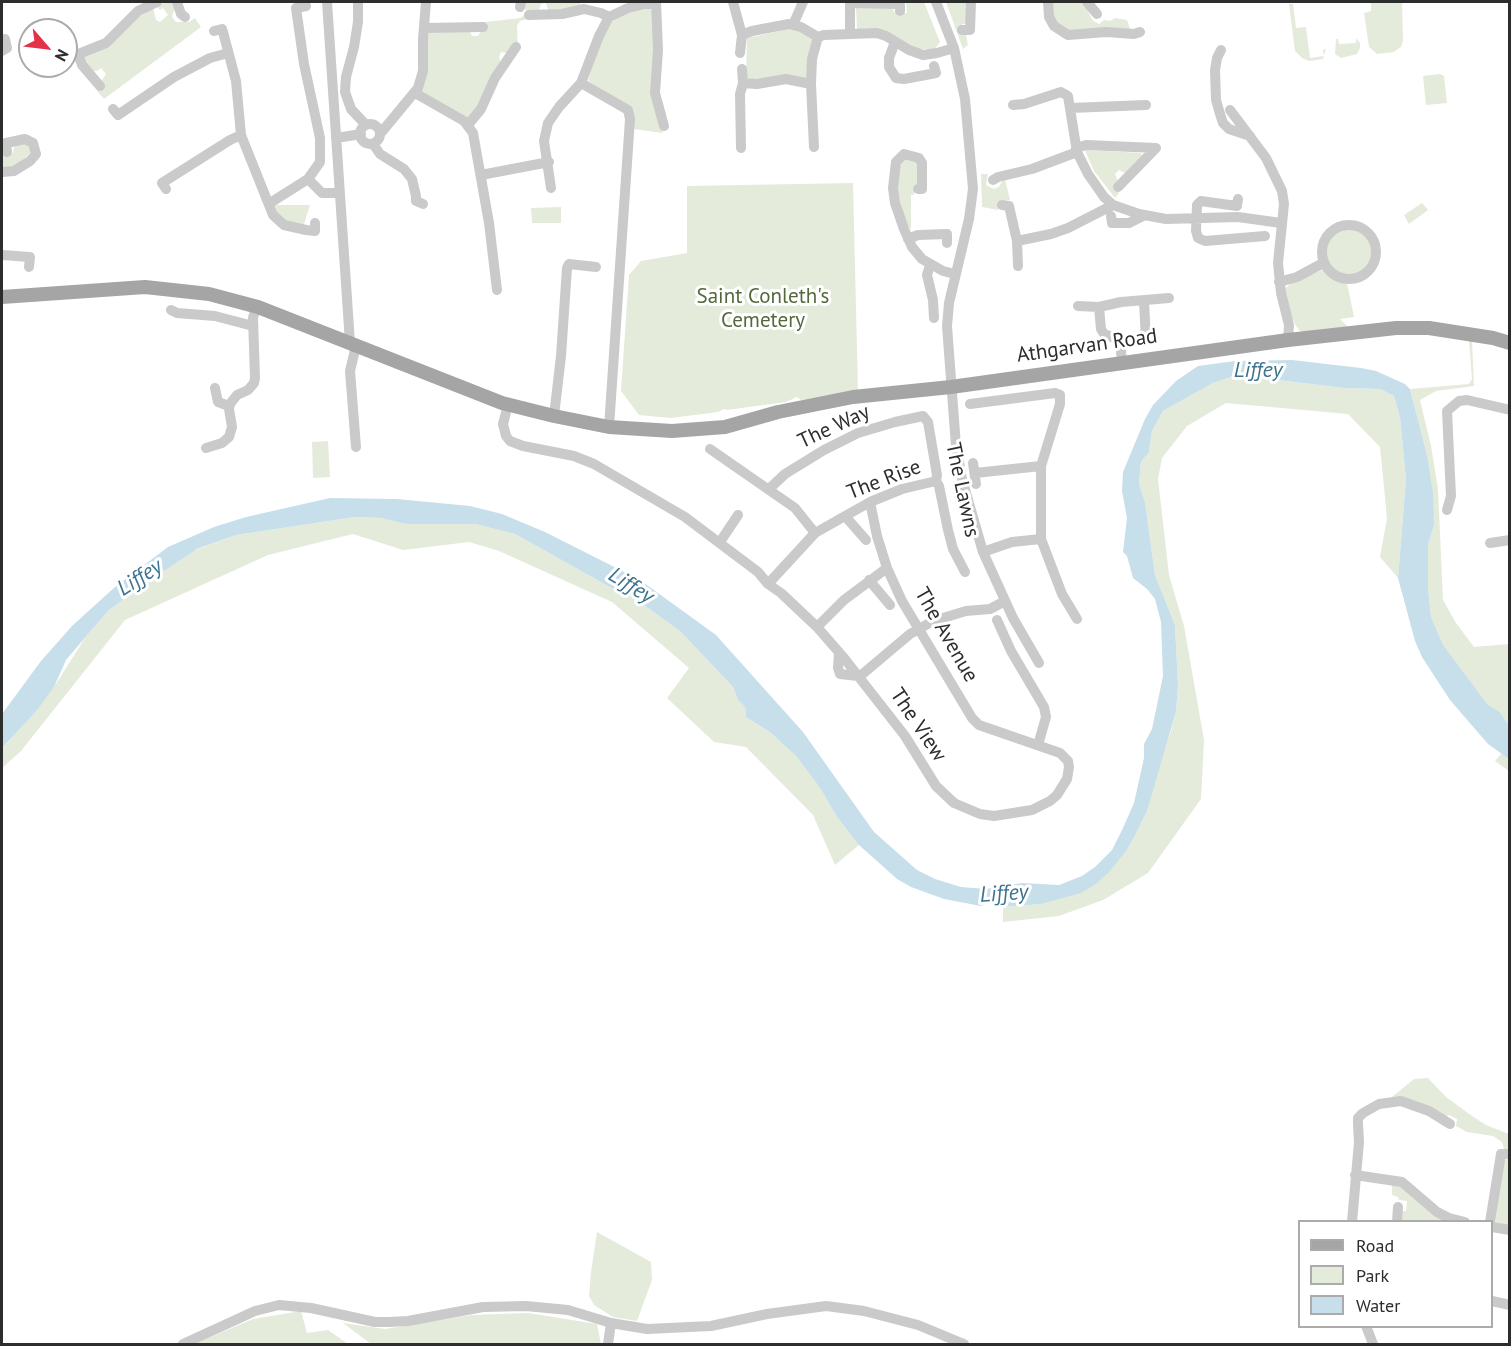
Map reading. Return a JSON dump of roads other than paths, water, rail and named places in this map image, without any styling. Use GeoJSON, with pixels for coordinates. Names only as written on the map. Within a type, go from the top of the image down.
{"type":"FeatureCollection","features":[{"type":"Feature","properties":{"kind":"main road","name":"Athgarvan Road"},"geometry":{"type":"LineString","coordinates":[[2,297],[145,287],[209,294],[256,307],[508,405],[609,427],[672,431],[725,427],[778,412],[853,397],[951,387],[1288,340],[1396,328],[1429,328],[1493,338],[1509,343]]}},
{"type":"Feature","properties":{"kind":"street"},"geometry":{"type":"LineString","coordinates":[[99,79],[82,65],[78,54],[106,43],[138,11],[157,2]]}},
{"type":"Feature","properties":{"kind":"street"},"geometry":{"type":"LineString","coordinates":[[177,2],[180,16]]}},
{"type":"Feature","properties":{"kind":"street"},"geometry":{"type":"LineString","coordinates":[[327,2],[339,193],[353,345],[350,371],[356,447]]}},
{"type":"Feature","properties":{"kind":"street"},"geometry":{"type":"LineString","coordinates":[[358,2],[358,22],[345,92],[351,109],[364,130],[365,142],[373,144],[380,154],[404,169],[412,179],[416,195],[415,203]]}},
{"type":"Feature","properties":{"kind":"street"},"geometry":{"type":"LineString","coordinates":[[373,144],[379,140],[380,134],[415,93],[423,71],[426,2]]}},
{"type":"Feature","properties":{"kind":"street"},"geometry":{"type":"LineString","coordinates":[[733,2],[742,35],[740,53]]}},
{"type":"Feature","properties":{"kind":"street"},"geometry":{"type":"LineString","coordinates":[[793,25],[803,2]]}},
{"type":"Feature","properties":{"kind":"street"},"geometry":{"type":"LineString","coordinates":[[850,34],[850,2],[900,4],[900,11]]}},
{"type":"Feature","properties":{"kind":"street"},"geometry":{"type":"LineString","coordinates":[[936,2],[954,48],[969,128],[973,189],[969,219],[948,306],[951,387],[958,455],[974,525],[983,552],[1005,601],[1040,663]]}},
{"type":"Feature","properties":{"kind":"street"},"geometry":{"type":"LineString","coordinates":[[962,30],[970,30],[971,2]]}},
{"type":"Feature","properties":{"kind":"street"},"geometry":{"type":"LineString","coordinates":[[1048,2],[1049,17],[1054,26],[1068,35],[1140,32]]}},
{"type":"Feature","properties":{"kind":"street"},"geometry":{"type":"LineString","coordinates":[[1087,2],[1097,14]]}},
{"type":"Feature","properties":{"kind":"street"},"geometry":{"type":"LineString","coordinates":[[551,188],[549,162],[544,141],[548,123],[581,83],[598,36],[609,17],[628,8],[644,4],[656,3],[660,93],[664,126]]}},
{"type":"Feature","properties":{"kind":"street"},"geometry":{"type":"LineString","coordinates":[[523,8],[543,8],[562,14],[584,5],[609,17]]}},
{"type":"Feature","properties":{"kind":"street"},"geometry":{"type":"LineString","coordinates":[[270,203],[308,179],[315,171],[322,155],[296,8],[306,6]]}},
{"type":"Feature","properties":{"kind":"street"},"geometry":{"type":"LineString","coordinates":[[742,35],[752,31],[793,25],[818,37]]}},
{"type":"Feature","properties":{"kind":"street"},"geometry":{"type":"LineString","coordinates":[[424,28],[477,29]]}},
{"type":"Feature","properties":{"kind":"street"},"geometry":{"type":"LineString","coordinates":[[214,31],[222,29],[236,81],[241,135],[273,215],[284,225],[315,231],[315,223]]}},
{"type":"Feature","properties":{"kind":"street"},"geometry":{"type":"LineString","coordinates":[[818,37],[877,33],[923,55],[954,48]]}},
{"type":"Feature","properties":{"kind":"street"},"geometry":{"type":"LineString","coordinates":[[814,147],[811,84],[812,59],[818,37]]}},
{"type":"Feature","properties":{"kind":"street"},"geometry":{"type":"LineString","coordinates":[[2,51],[8,48],[5,39]]}},
{"type":"Feature","properties":{"kind":"street"},"geometry":{"type":"LineString","coordinates":[[895,42],[889,58],[889,67],[896,78],[904,80],[936,73],[934,66]]}},
{"type":"Feature","properties":{"kind":"street"},"geometry":{"type":"LineString","coordinates":[[468,125],[482,109],[504,56],[516,47]]}},
{"type":"Feature","properties":{"kind":"street"},"geometry":{"type":"LineString","coordinates":[[1221,50],[1215,70],[1216,100],[1223,123],[1229,129],[1250,136]]}},
{"type":"Feature","properties":{"kind":"street"},"geometry":{"type":"LineString","coordinates":[[113,109],[118,115],[174,77],[210,58],[228,53]]}},
{"type":"Feature","properties":{"kind":"street"},"geometry":{"type":"LineString","coordinates":[[741,148],[742,69]]}},
{"type":"Feature","properties":{"kind":"street"},"geometry":{"type":"LineString","coordinates":[[743,83],[757,84],[786,79],[811,84]]}},
{"type":"Feature","properties":{"kind":"street"},"geometry":{"type":"LineString","coordinates":[[581,83],[628,111],[630,119],[624,138],[609,427]]}},
{"type":"Feature","properties":{"kind":"street"},"geometry":{"type":"LineString","coordinates":[[415,93],[468,125],[476,141],[500,273],[496,290]]}},
{"type":"Feature","properties":{"kind":"street"},"geometry":{"type":"LineString","coordinates":[[1013,105],[1061,93],[1068,96],[1076,150],[1112,210],[1112,224],[1129,223],[1144,215]]}},
{"type":"Feature","properties":{"kind":"street"},"geometry":{"type":"LineString","coordinates":[[1070,108],[1146,105]]}},
{"type":"Feature","properties":{"kind":"street"},"geometry":{"type":"LineString","coordinates":[[1230,110],[1266,158],[1278,180],[1284,204],[1278,263],[1279,282],[1289,325],[1288,340]]}},
{"type":"Feature","properties":{"kind":"street"},"geometry":{"type":"LineString","coordinates":[[336,138],[376,125],[380,134]]}},
{"type":"Feature","properties":{"kind":"street"},"geometry":{"type":"LineString","coordinates":[[166,189],[162,183],[241,135]]}},
{"type":"Feature","properties":{"kind":"street"},"geometry":{"type":"LineString","coordinates":[[2,172],[14,171],[30,161],[36,154],[33,143],[25,139],[6,143],[7,152]]}},
{"type":"Feature","properties":{"kind":"street"},"geometry":{"type":"LineString","coordinates":[[993,180],[1032,169],[1086,145],[1156,148],[1121,180]]}},
{"type":"Feature","properties":{"kind":"street"},"geometry":{"type":"LineString","coordinates":[[918,189],[922,189],[922,163],[915,156],[904,154],[896,162],[894,188],[895,203],[908,239],[922,259],[930,265],[955,274]]}},
{"type":"Feature","properties":{"kind":"street"},"geometry":{"type":"LineString","coordinates":[[481,175],[549,162]]}},
{"type":"Feature","properties":{"kind":"street"},"geometry":{"type":"LineString","coordinates":[[308,179],[322,193],[339,193]]}},
{"type":"Feature","properties":{"kind":"street"},"geometry":{"type":"LineString","coordinates":[[1238,200],[1237,206],[1201,201],[1197,205],[1196,231],[1200,240],[1253,232],[1265,236]]}},
{"type":"Feature","properties":{"kind":"street"},"geometry":{"type":"LineString","coordinates":[[1002,206],[1009,206],[1017,241],[1018,266]]}},
{"type":"Feature","properties":{"kind":"street"},"geometry":{"type":"LineString","coordinates":[[1017,241],[1051,234],[1112,210],[1166,219],[1238,217],[1281,223]]}},
{"type":"Feature","properties":{"kind":"street"},"geometry":{"type":"LineString","coordinates":[[1353,225],[1362,228],[1373,240],[1376,257],[1373,266],[1360,277],[1352,280],[1337,277],[1331,274],[1323,263],[1324,240],[1336,228],[1353,225]]}},
{"type":"Feature","properties":{"kind":"street"},"geometry":{"type":"LineString","coordinates":[[908,239],[918,235],[947,234],[947,243]]}},
{"type":"Feature","properties":{"kind":"street"},"geometry":{"type":"LineString","coordinates":[[2,255],[30,257],[29,267]]}},
{"type":"Feature","properties":{"kind":"street"},"geometry":{"type":"LineString","coordinates":[[1279,282],[1297,278],[1323,263]]}},
{"type":"Feature","properties":{"kind":"street"},"geometry":{"type":"LineString","coordinates":[[554,416],[567,268],[569,264],[596,267]]}},
{"type":"Feature","properties":{"kind":"street"},"geometry":{"type":"LineString","coordinates":[[930,265],[927,275],[933,300],[934,318]]}},
{"type":"Feature","properties":{"kind":"street"},"geometry":{"type":"LineString","coordinates":[[1078,306],[1099,307],[1169,298]]}},
{"type":"Feature","properties":{"kind":"street"},"geometry":{"type":"LineString","coordinates":[[1144,301],[1144,338]]}},
{"type":"Feature","properties":{"kind":"street"},"geometry":{"type":"LineString","coordinates":[[206,448],[222,443],[229,437],[232,428],[230,406],[233,399],[248,390],[254,383],[253,326],[256,307]]}},
{"type":"Feature","properties":{"kind":"street"},"geometry":{"type":"LineString","coordinates":[[1099,307],[1101,329],[1107,336],[1120,340],[1122,363]]}},
{"type":"Feature","properties":{"kind":"street"},"geometry":{"type":"LineString","coordinates":[[171,310],[177,313],[215,316],[253,326]]}},
{"type":"Feature","properties":{"kind":"street"},"geometry":{"type":"LineString","coordinates":[[215,388],[218,402],[230,406]]}},
{"type":"Feature","properties":{"kind":"street"},"geometry":{"type":"LineString","coordinates":[[970,404],[1015,393],[1060,395],[1060,404],[1041,466],[1041,538],[1062,594],[1077,612]]}},
{"type":"Feature","properties":{"kind":"street"},"geometry":{"type":"LineString","coordinates":[[1451,505],[1447,411],[1459,401],[1467,400],[1509,410]]}},
{"type":"Feature","properties":{"kind":"street","name":"The View"},"geometry":{"type":"LineString","coordinates":[[508,405],[503,424],[510,441],[522,446],[574,456],[594,464],[678,513],[758,572],[768,584],[781,593],[817,627],[839,652],[905,736],[936,786],[954,803],[980,814],[994,816],[1020,813],[1041,806],[1057,795],[1067,779],[1068,761],[1060,753],[1038,745]]}},
{"type":"Feature","properties":{"kind":"street","name":"The Lawns"},"geometry":{"type":"LineString","coordinates":[[923,416],[926,418],[930,433],[936,481],[948,530],[964,560],[965,572]]}},
{"type":"Feature","properties":{"kind":"street","name":"The Way"},"geometry":{"type":"LineString","coordinates":[[770,489],[786,474],[824,450],[858,434],[923,416]]}},
{"type":"Feature","properties":{"kind":"street"},"geometry":{"type":"LineString","coordinates":[[710,449],[727,455],[795,508],[815,533]]}},
{"type":"Feature","properties":{"kind":"street"},"geometry":{"type":"LineString","coordinates":[[974,473],[1041,466]]}},
{"type":"Feature","properties":{"kind":"street","name":"The Rise"},"geometry":{"type":"LineString","coordinates":[[768,584],[815,533],[870,502],[902,489],[936,481]]}},
{"type":"Feature","properties":{"kind":"street","name":"The Avenue"},"geometry":{"type":"LineString","coordinates":[[870,502],[887,568],[918,629],[975,722],[1038,745]]}},
{"type":"Feature","properties":{"kind":"street"},"geometry":{"type":"LineString","coordinates":[[720,542],[738,515]]}},
{"type":"Feature","properties":{"kind":"street","name":"The Rise"},"geometry":{"type":"LineString","coordinates":[[845,516],[866,540]]}},
{"type":"Feature","properties":{"kind":"street"},"geometry":{"type":"LineString","coordinates":[[983,552],[1012,542],[1041,538]]}},
{"type":"Feature","properties":{"kind":"street"},"geometry":{"type":"LineString","coordinates":[[1490,543],[1509,540]]}},
{"type":"Feature","properties":{"kind":"street"},"geometry":{"type":"LineString","coordinates":[[817,627],[844,600],[887,568]]}},
{"type":"Feature","properties":{"kind":"street"},"geometry":{"type":"LineString","coordinates":[[869,580],[890,604]]}},
{"type":"Feature","properties":{"kind":"street"},"geometry":{"type":"LineString","coordinates":[[858,677],[918,629],[950,615],[990,609],[1005,601]]}},
{"type":"Feature","properties":{"kind":"street"},"geometry":{"type":"LineString","coordinates":[[996,629],[1044,706],[1046,717],[1038,745]]}},
{"type":"Feature","properties":{"kind":"street"},"geometry":{"type":"LineString","coordinates":[[1352,1220],[1359,1142],[1358,1118],[1363,1113],[1379,1104],[1391,1101],[1410,1103],[1450,1124]]}},
{"type":"Feature","properties":{"kind":"street"},"geometry":{"type":"LineString","coordinates":[[1490,1220],[1501,1154],[1507,1154]]}},
{"type":"Feature","properties":{"kind":"street"},"geometry":{"type":"LineString","coordinates":[[1355,1175],[1402,1182],[1410,1186],[1437,1212],[1460,1220]]}},
{"type":"Feature","properties":{"kind":"street"},"geometry":{"type":"LineString","coordinates":[[1397,1220],[1398,1207]]}},
{"type":"Feature","properties":{"kind":"street"},"geometry":{"type":"LineString","coordinates":[[1493,1227],[1509,1230]]}},
{"type":"Feature","properties":{"kind":"street"},"geometry":{"type":"LineString","coordinates":[[1493,1302],[1509,1305]]}},
{"type":"Feature","properties":{"kind":"street"},"geometry":{"type":"LineString","coordinates":[[183,1344],[255,1311],[279,1305],[311,1308],[375,1322],[408,1321],[483,1307],[526,1306],[568,1310],[611,1323],[647,1329],[711,1326],[767,1314],[826,1306],[864,1311],[918,1325],[964,1344]]}},
{"type":"Feature","properties":{"kind":"street"},"geometry":{"type":"LineString","coordinates":[[608,1344],[611,1323]]}},
{"type":"Feature","properties":{"kind":"street"},"geometry":{"type":"LineString","coordinates":[[1367,1328],[1373,1344]]}},
{"type":"Feature","properties":{"kind":"water","name":"Liffey"},"geometry":{"type":"Polygon","coordinates":[[[1292,360],[1376,371],[1405,384],[1410,389],[1427,455],[1433,493],[1434,525],[1428,545],[1431,617],[1443,645],[1488,705],[1500,712],[1509,726],[1509,759],[1488,744],[1450,700],[1422,657],[1415,641],[1398,578],[1406,479],[1400,418],[1394,396],[1380,389],[1344,388],[1237,375],[1213,383],[1163,411],[1152,431],[1149,452],[1141,462],[1139,484],[1145,502],[1155,575],[1175,625],[1178,686],[1176,712],[1147,811],[1135,835],[1127,850],[1109,872],[1096,884],[1081,893],[1041,904],[1003,907],[994,901],[981,906],[944,899],[911,887],[897,879],[859,845],[796,756],[771,733],[746,717],[745,707],[738,700],[733,687],[680,631],[634,598],[617,591],[515,534],[475,524],[407,524],[381,518],[355,517],[236,535],[197,549],[108,611],[66,660],[54,687],[37,710],[2,748],[2,714],[41,661],[72,626],[115,587],[168,547],[214,527],[246,517],[330,498],[397,499],[470,506],[502,514],[545,532],[640,580],[716,635],[803,732],[874,832],[917,870],[935,879],[961,887],[986,889],[1022,883],[1059,885],[1082,876],[1095,867],[1112,850],[1123,828],[1134,803],[1144,758],[1144,744],[1152,729],[1163,676],[1161,622],[1155,599],[1133,578],[1127,556],[1123,552],[1127,518],[1122,491],[1123,472],[1145,419],[1153,405],[1176,381],[1198,366],[1235,361],[1292,360]]]}},
{"type":"Feature","properties":{"kind":"park label","name":"Saint Conleth's Cemetery"},"geometry":{"type":"Point","coordinates":[763,309]}}]}
